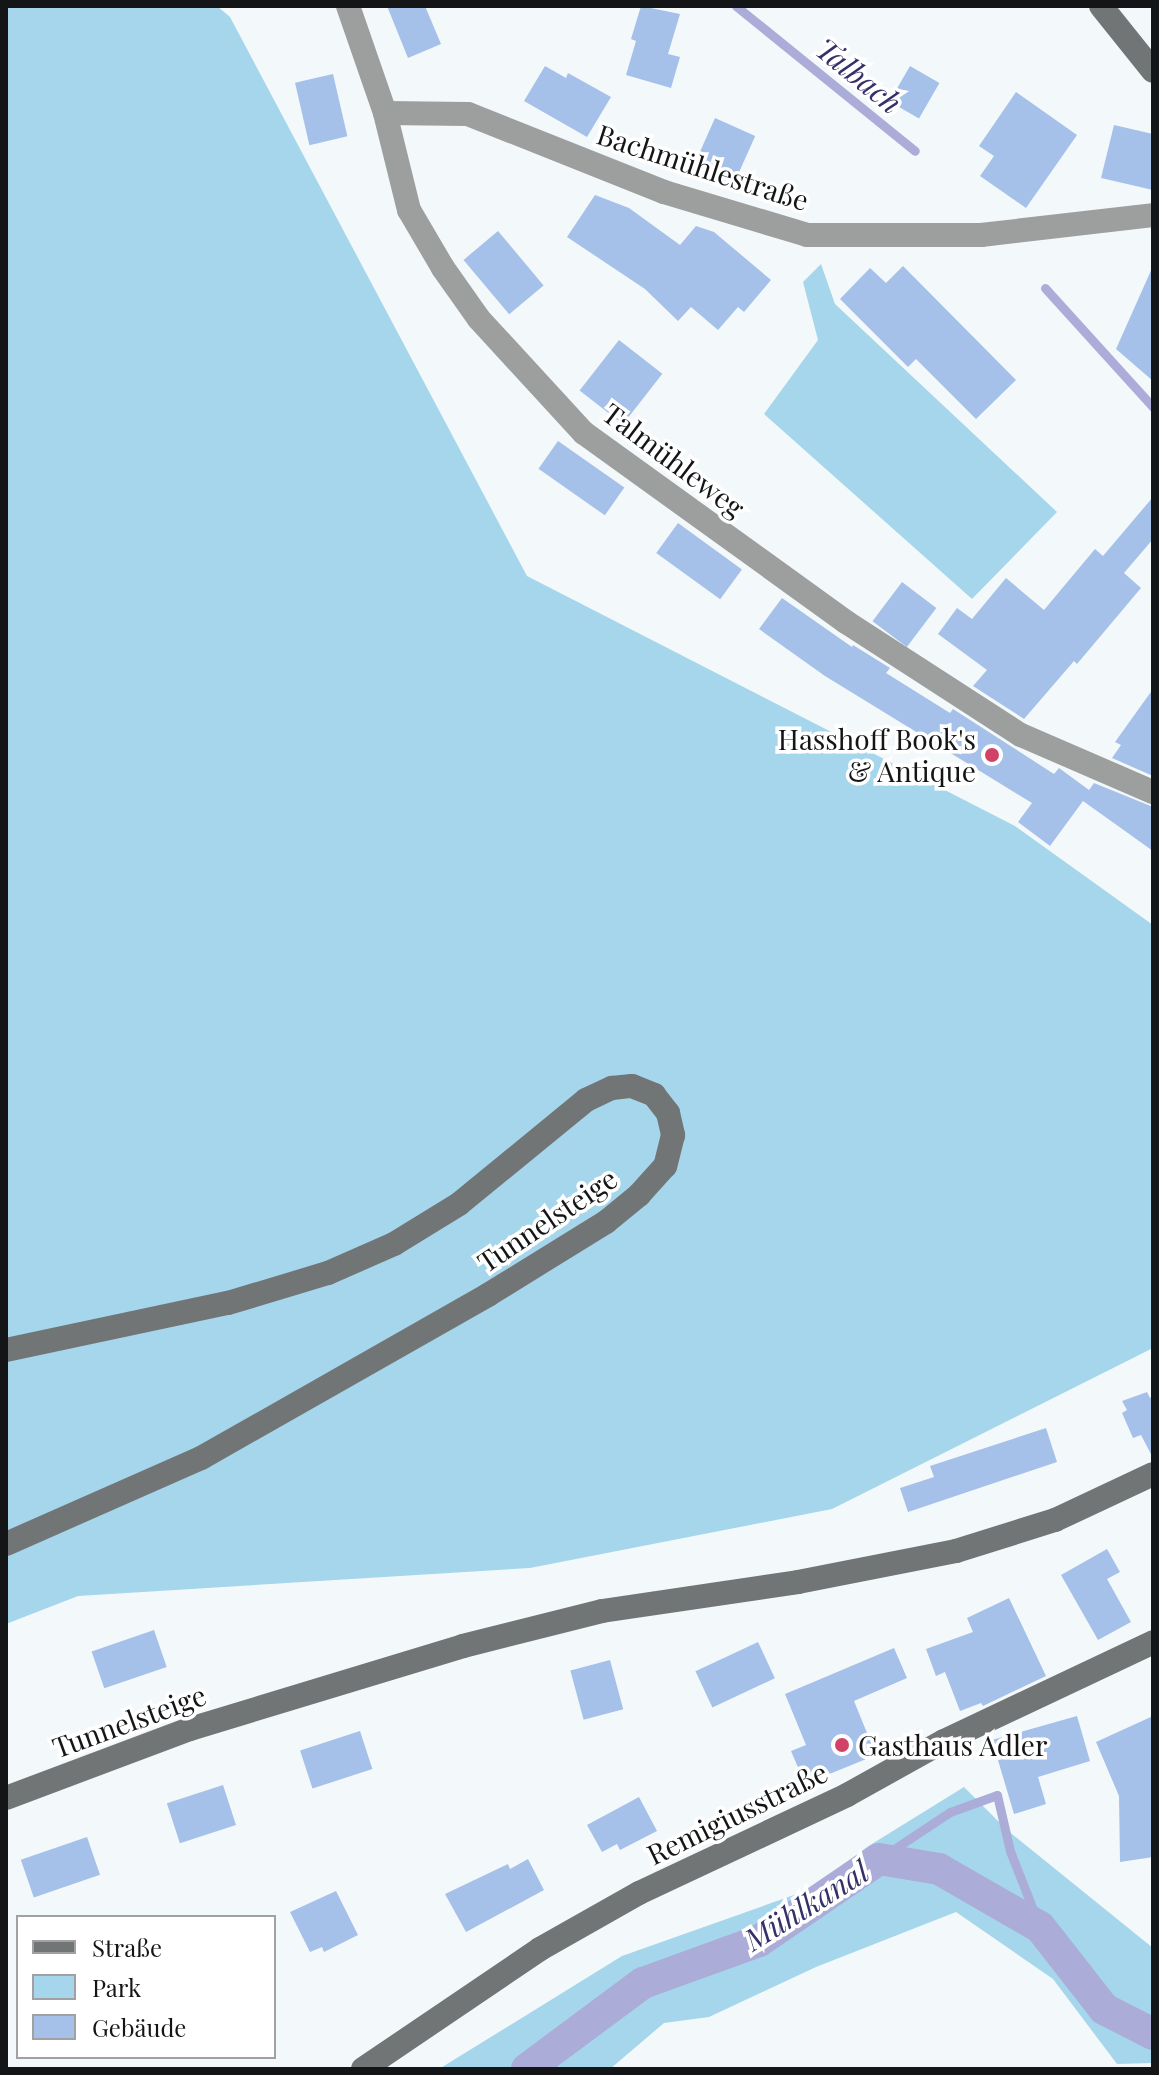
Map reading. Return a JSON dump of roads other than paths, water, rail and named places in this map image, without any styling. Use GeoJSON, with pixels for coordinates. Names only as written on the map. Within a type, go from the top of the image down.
{"type":"FeatureCollection","features":[{"type":"Feature","properties":{"kind":"street","name":"Talmühleweg"},"geometry":{"type":"LineString","coordinates":[[348,6],[385,113],[409,210],[443,268],[479,319],[584,433],[846,622],[1021,735],[1153,792]]}},
{"type":"Feature","properties":{"kind":"street"},"geometry":{"type":"LineString","coordinates":[[1101,6],[1153,71]]}},
{"type":"Feature","properties":{"kind":"street","name":"Bachmühlestraße"},"geometry":{"type":"LineString","coordinates":[[385,113],[468,114],[664,192],[807,235],[981,235],[1153,215]]}},
{"type":"Feature","properties":{"kind":"street","name":"Tunnelsteige"},"geometry":{"type":"LineString","coordinates":[[6,1350],[228,1303],[341,1267],[394,1244],[459,1204],[586,1100],[612,1088],[632,1086],[654,1095],[668,1113],[673,1135],[665,1166],[639,1195],[606,1222],[488,1295],[201,1458],[6,1544]]}},
{"type":"Feature","properties":{"kind":"street","name":"Tunnelsteige"},"geometry":{"type":"LineString","coordinates":[[6,1798],[190,1729],[463,1646],[602,1611],[798,1582],[956,1551],[1055,1520],[1153,1474]]}},
{"type":"Feature","properties":{"kind":"street","name":"Remigiusstraße"},"geometry":{"type":"LineString","coordinates":[[363,2069],[540,1949],[639,1893],[847,1795],[944,1741],[1153,1642]]}},
{"type":"Feature","properties":{"kind":"waterway","name":"Talbach"},"geometry":{"type":"LineString","coordinates":[[736,6],[915,151]]}},
{"type":"Feature","properties":{"kind":"waterway","name":"Talbach"},"geometry":{"type":"LineString","coordinates":[[1045,288],[1153,407]]}},
{"type":"Feature","properties":{"kind":"waterway"},"geometry":{"type":"LineString","coordinates":[[879,1859],[950,1812],[997,1795],[1010,1851],[1040,1927]]}},
{"type":"Feature","properties":{"kind":"waterway","name":"Mühlkanal"},"geometry":{"type":"LineString","coordinates":[[527,2069],[643,1983],[759,1941],[879,1859],[939,1869],[1040,1927],[1104,2009],[1153,2034]]}},
{"type":"Feature","properties":{"kind":"place","name":"Hasshoff Book's & Antique"},"geometry":{"type":"Point","coordinates":[992,755]}},
{"type":"Feature","properties":{"kind":"place","name":"Gasthaus Adler"},"geometry":{"type":"Point","coordinates":[842,1745]}}]}
